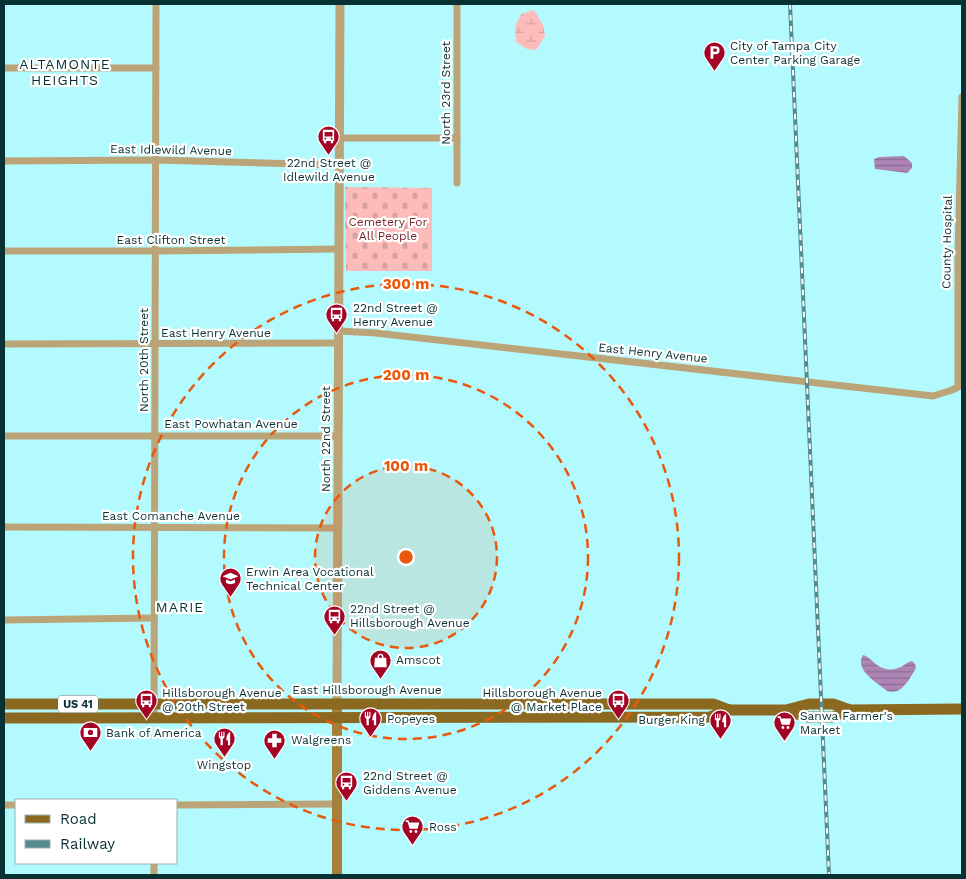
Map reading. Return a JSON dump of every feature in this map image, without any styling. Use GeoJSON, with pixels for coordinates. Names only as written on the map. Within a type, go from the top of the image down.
{"type":"FeatureCollection","features":[{"type":"Feature","properties":{"kind":"main road","name":"East Hillsborough Avenue"},"geometry":{"type":"LineString","coordinates":[[4,704],[713,704],[729,710]]}},
{"type":"Feature","properties":{"kind":"main road","name":"North 22nd Street"},"geometry":{"type":"LineString","coordinates":[[337,704],[337,875]]}},
{"type":"Feature","properties":{"kind":"main road","name":"East Hillsborough Avenue"},"geometry":{"type":"LineString","coordinates":[[4,718],[710,717],[729,710],[786,710],[808,717],[833,717],[850,710],[962,710]]}},
{"type":"Feature","properties":{"kind":"street","name":"North 20th Street"},"geometry":{"type":"LineString","coordinates":[[154,717],[156,4]]}},
{"type":"Feature","properties":{"kind":"street","name":"North 22nd Street"},"geometry":{"type":"LineString","coordinates":[[337,704],[340,4]]}},
{"type":"Feature","properties":{"kind":"street","name":"North 23rd Street"},"geometry":{"type":"LineString","coordinates":[[457,4],[457,182]]}},
{"type":"Feature","properties":{"kind":"street"},"geometry":{"type":"LineString","coordinates":[[4,68],[156,68]]}},
{"type":"Feature","properties":{"kind":"street","name":"County Hospital"},"geometry":{"type":"LineString","coordinates":[[960,386],[958,255],[962,97]]}},
{"type":"Feature","properties":{"kind":"street"},"geometry":{"type":"LineString","coordinates":[[339,138],[457,138]]}},
{"type":"Feature","properties":{"kind":"street","name":"East Idlewild Avenue"},"geometry":{"type":"LineString","coordinates":[[4,161],[156,160],[338,165]]}},
{"type":"Feature","properties":{"kind":"street","name":"East Clifton Street"},"geometry":{"type":"LineString","coordinates":[[4,251],[339,249]]}},
{"type":"Feature","properties":{"kind":"street","name":"East Henry Avenue"},"geometry":{"type":"LineString","coordinates":[[339,331],[376,333],[933,396],[960,386]]}},
{"type":"Feature","properties":{"kind":"street","name":"East Henry Avenue"},"geometry":{"type":"LineString","coordinates":[[4,344],[338,343]]}},
{"type":"Feature","properties":{"kind":"street","name":"East Powhatan Avenue"},"geometry":{"type":"LineString","coordinates":[[4,436],[338,436]]}},
{"type":"Feature","properties":{"kind":"street","name":"East Comanche Avenue"},"geometry":{"type":"LineString","coordinates":[[4,528],[338,528]]}},
{"type":"Feature","properties":{"kind":"street"},"geometry":{"type":"LineString","coordinates":[[4,620],[154,618]]}},
{"type":"Feature","properties":{"kind":"street"},"geometry":{"type":"LineString","coordinates":[[178,805],[337,804]]}},
{"type":"Feature","properties":{"kind":"green space"},"geometry":{"type":"Polygon","coordinates":[[[534,10],[543,25],[545,36],[536,50],[527,49],[516,42],[515,27],[521,14],[534,10]]]}},
{"type":"Feature","properties":{"kind":"green space","name":"Cemetery For All People"},"geometry":{"type":"Polygon","coordinates":[[[345,187],[432,188],[432,271],[346,271],[345,187]]]}},
{"type":"Feature","properties":{"kind":"shaded area"},"geometry":{"type":"Polygon","coordinates":[[[904,156],[912,163],[912,168],[907,173],[875,169],[874,159],[904,156]]]}},
{"type":"Feature","properties":{"kind":"shaded area"},"geometry":{"type":"Polygon","coordinates":[[[863,655],[886,669],[898,668],[912,661],[916,668],[902,688],[898,691],[887,691],[862,668],[861,659],[863,655]]]}},
{"type":"Feature","properties":{"kind":"railway"},"geometry":{"type":"LineString","coordinates":[[790,4],[829,875]]}},
{"type":"Feature","properties":{"kind":"place","name":"City of Tampa City Center Parking Garage"},"geometry":{"type":"Point","coordinates":[714,72]}},
{"type":"Feature","properties":{"kind":"place","name":"22nd Street @ Idlewild Avenue"},"geometry":{"type":"Point","coordinates":[329,155]}},
{"type":"Feature","properties":{"kind":"place","name":"22nd Street @ Henry Avenue"},"geometry":{"type":"Point","coordinates":[337,334]}},
{"type":"Feature","properties":{"kind":"place","name":"Erwin Area Vocational Technical Center"},"geometry":{"type":"Point","coordinates":[230,598]}},
{"type":"Feature","properties":{"kind":"place","name":"22nd Street @ Hillsborough Avenue"},"geometry":{"type":"Point","coordinates":[334,635]}},
{"type":"Feature","properties":{"kind":"place","name":"Amscot"},"geometry":{"type":"Point","coordinates":[380,679]}},
{"type":"Feature","properties":{"kind":"place","name":"Hillsborough Avenue @ 20th Street"},"geometry":{"type":"Point","coordinates":[146,719]}},
{"type":"Feature","properties":{"kind":"place","name":"Hillsborough Avenue @ Market Place"},"geometry":{"type":"Point","coordinates":[618,719]}},
{"type":"Feature","properties":{"kind":"place","name":"Popeyes"},"geometry":{"type":"Point","coordinates":[371,738]}},
{"type":"Feature","properties":{"kind":"place","name":"Burger King"},"geometry":{"type":"Point","coordinates":[721,739]}},
{"type":"Feature","properties":{"kind":"place","name":"Sanwa Farmer's Market"},"geometry":{"type":"Point","coordinates":[784,742]}},
{"type":"Feature","properties":{"kind":"place","name":"Bank of America"},"geometry":{"type":"Point","coordinates":[90,752]}},
{"type":"Feature","properties":{"kind":"place","name":"Wingstop"},"geometry":{"type":"Point","coordinates":[224,757]}},
{"type":"Feature","properties":{"kind":"place","name":"Walgreens"},"geometry":{"type":"Point","coordinates":[275,759]}},
{"type":"Feature","properties":{"kind":"place","name":"22nd Street @ Giddens Avenue"},"geometry":{"type":"Point","coordinates":[347,802]}},
{"type":"Feature","properties":{"kind":"place","name":"Ross"},"geometry":{"type":"Point","coordinates":[413,846]}},
{"type":"Feature","properties":{"kind":"district","name":"ALTAMONTE HEIGHTS"},"geometry":{"type":"Point","coordinates":[65,72]}},
{"type":"Feature","properties":{"kind":"district","name":"MARIE"},"geometry":{"type":"Point","coordinates":[180,607]}}]}
